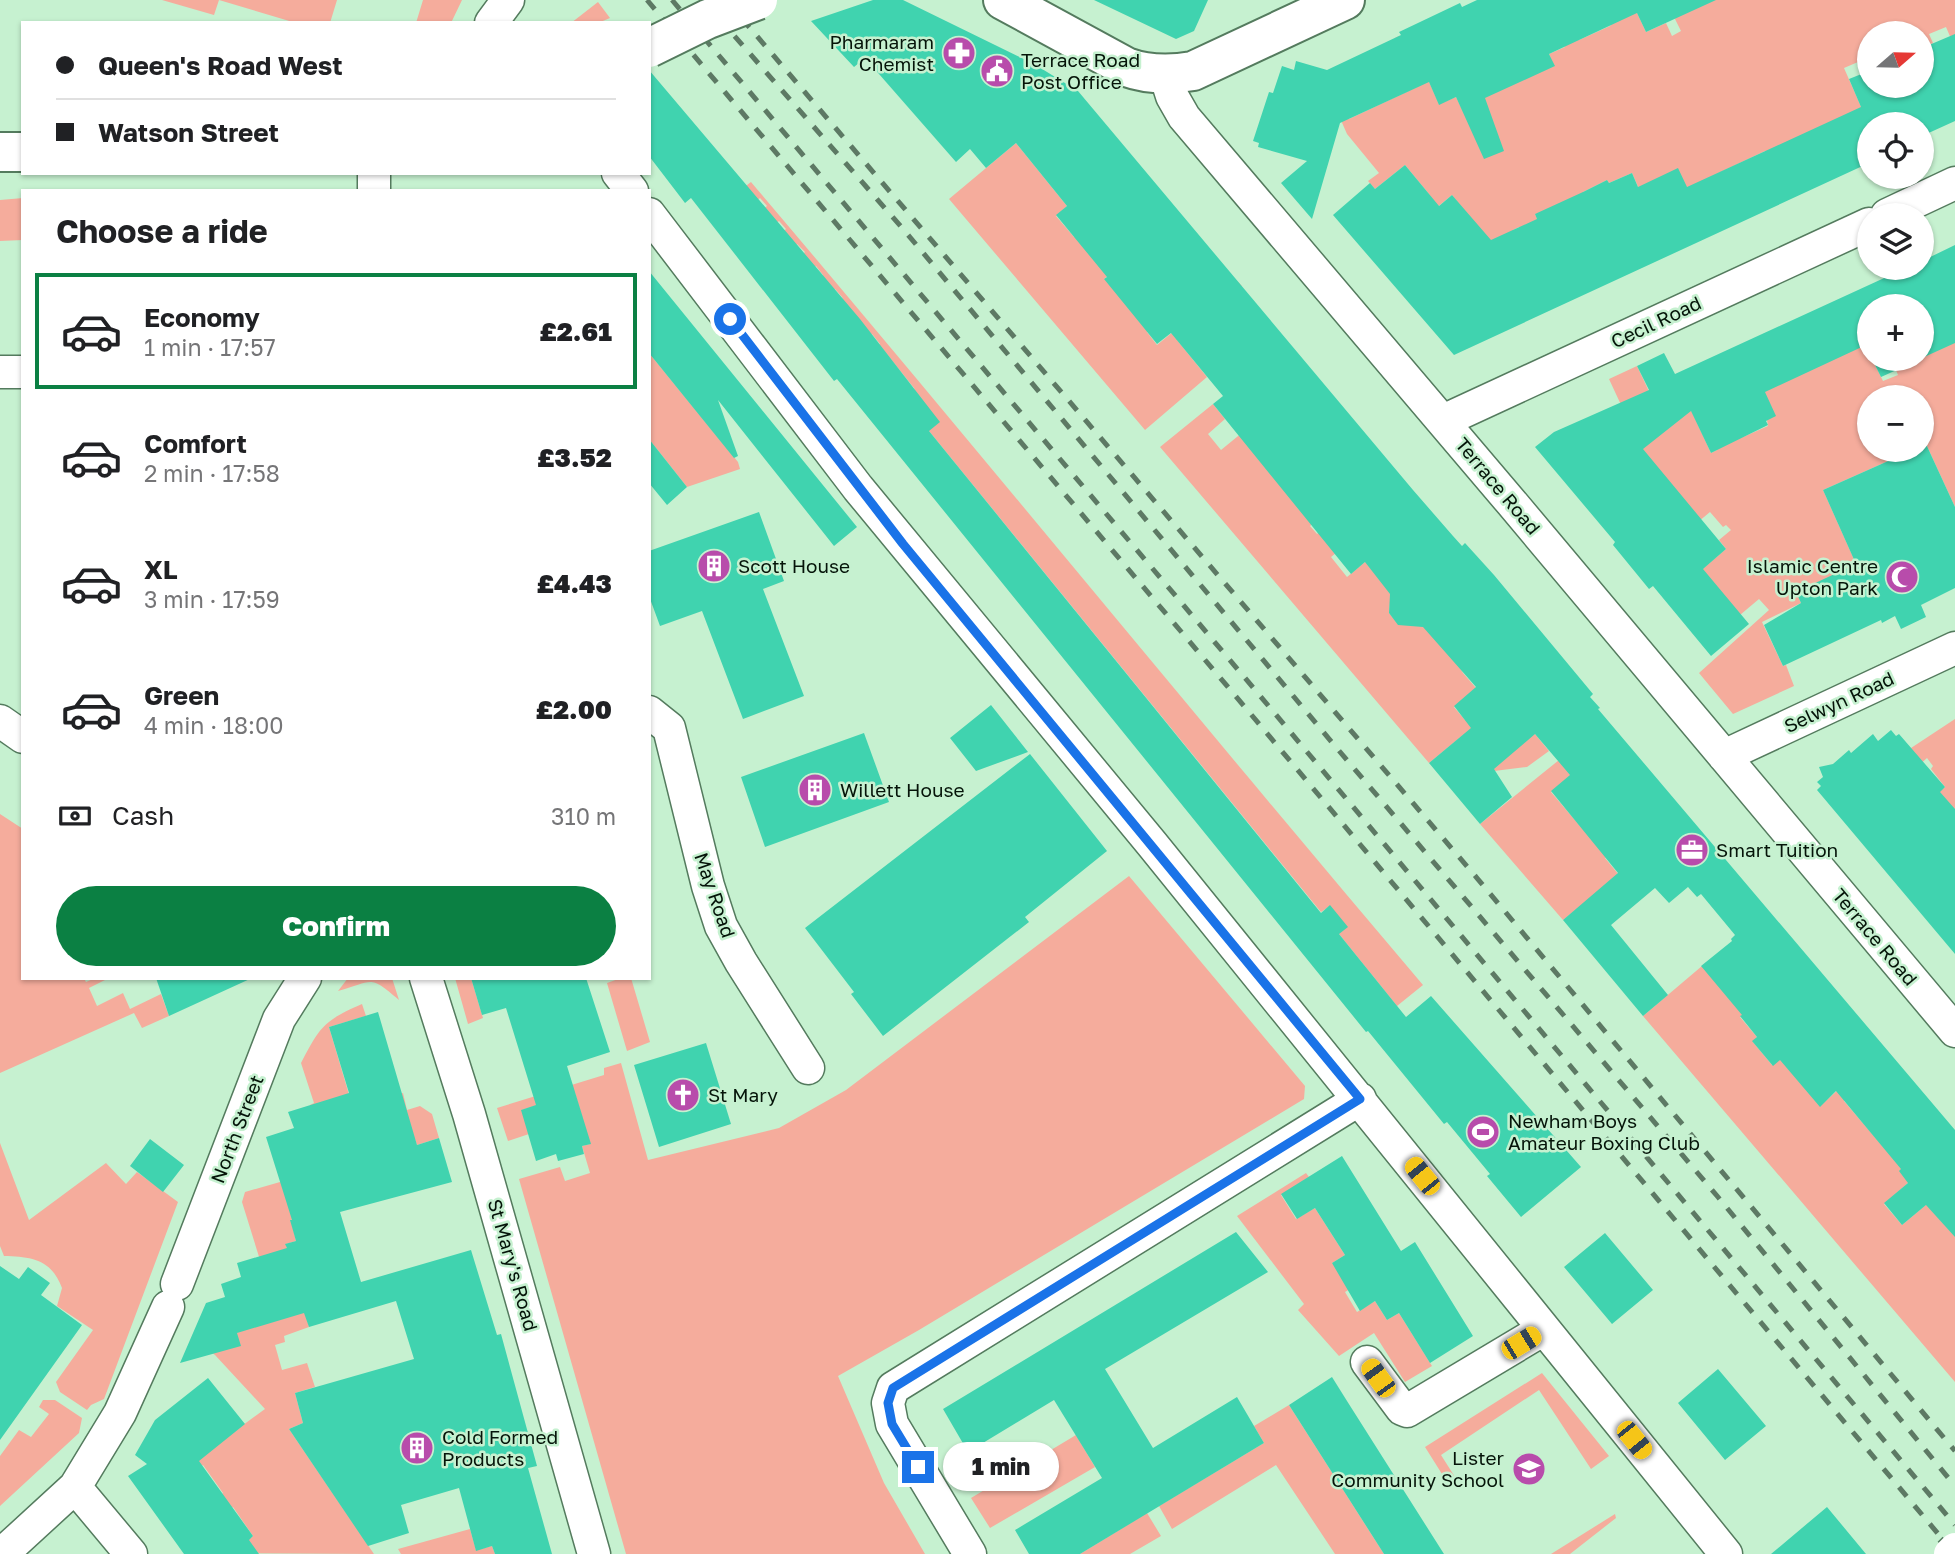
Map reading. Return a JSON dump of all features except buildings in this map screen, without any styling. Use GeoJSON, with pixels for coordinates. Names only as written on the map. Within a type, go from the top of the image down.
{"type":"FeatureCollection","features":[{"type":"Feature","properties":{"kind":"main road"},"geometry":{"type":"LineString","coordinates":[[651,47],[709,19],[758,0]]}},
{"type":"Feature","properties":{"kind":"main road"},"geometry":{"type":"LineString","coordinates":[[1003,0],[1126,67],[1140,72],[1165,74],[1193,71],[1345,0]]}},
{"type":"Feature","properties":{"kind":"main road"},"geometry":{"type":"LineString","coordinates":[[0,152],[21,152]]}},
{"type":"Feature","properties":{"kind":"street"},"geometry":{"type":"LineString","coordinates":[[492,21],[508,0]]}},
{"type":"Feature","properties":{"kind":"street","name":"Terrace Road"},"geometry":{"type":"LineString","coordinates":[[1165,74],[1172,96],[1184,117],[1955,1031]]}},
{"type":"Feature","properties":{"kind":"street"},"geometry":{"type":"LineString","coordinates":[[620,175],[630,189]]}},
{"type":"Feature","properties":{"kind":"street"},"geometry":{"type":"LineString","coordinates":[[1913,203],[1955,184]]}},
{"type":"Feature","properties":{"kind":"street"},"geometry":{"type":"LineString","coordinates":[[651,217],[858,488],[1360,1099],[1727,1554]]}},
{"type":"Feature","properties":{"kind":"street","name":"Cecil Road"},"geometry":{"type":"LineString","coordinates":[[1443,421],[1857,229]]}},
{"type":"Feature","properties":{"kind":"street"},"geometry":{"type":"LineString","coordinates":[[0,373],[21,372]]}},
{"type":"Feature","properties":{"kind":"street","name":"Selwyn Road"},"geometry":{"type":"LineString","coordinates":[[1724,756],[1955,648]]}},
{"type":"Feature","properties":{"kind":"street","name":"May Road"},"geometry":{"type":"LineString","coordinates":[[651,714],[669,728],[708,886],[721,926],[808,1069]]}},
{"type":"Feature","properties":{"kind":"street"},"geometry":{"type":"LineString","coordinates":[[0,721],[21,736]]}},
{"type":"Feature","properties":{"kind":"street","name":"North Street"},"geometry":{"type":"LineString","coordinates":[[2,1554],[75,1487],[120,1413],[172,1295],[279,1019],[304,980]]}},
{"type":"Feature","properties":{"kind":"street","name":"St Mary's Road"},"geometry":{"type":"LineString","coordinates":[[427,980],[469,1114],[594,1554]]}},
{"type":"Feature","properties":{"kind":"street"},"geometry":{"type":"LineString","coordinates":[[970,1554],[892,1424],[888,1403],[893,1388],[1360,1099]]}},
{"type":"Feature","properties":{"kind":"street"},"geometry":{"type":"LineString","coordinates":[[1367,1362],[1402,1409],[1407,1411],[1544,1329]]}},
{"type":"Feature","properties":{"kind":"street"},"geometry":{"type":"LineString","coordinates":[[75,1487],[131,1554]]}},
{"type":"Feature","properties":{"kind":"street"},"geometry":{"type":"LineString","coordinates":[[1950,1554],[1955,1549]]}},
{"type":"Feature","properties":{"kind":"shaded area"},"geometry":{"type":"Polygon","coordinates":[[[162,0],[219,0],[214,15],[162,0]]]}},
{"type":"Feature","properties":{"kind":"shaded area"},"geometry":{"type":"Polygon","coordinates":[[[219,0],[337,0],[331,21],[289,21],[219,0]]]}},
{"type":"Feature","properties":{"kind":"shaded area"},"geometry":{"type":"Polygon","coordinates":[[[423,0],[462,0],[452,21],[417,21],[423,0]]]}},
{"type":"Feature","properties":{"kind":"shaded area"},"geometry":{"type":"Polygon","coordinates":[[[1631,0],[1646,32],[1666,23],[1672,36],[1681,31],[1675,19],[1682,0],[1955,0],[1955,48],[1946,27],[1934,32],[1934,21],[1857,21],[1857,62],[1844,68],[1862,109],[1785,192],[1765,151],[1647,207],[1632,173],[1609,183],[1607,180],[1583,192],[1605,239],[1535,214],[1555,259],[1522,233],[1519,227],[1513,230],[1528,295],[1452,195],[1435,209],[1429,194],[1405,165],[1375,189],[1368,181],[1379,173],[1347,134],[1336,109],[1349,119],[1417,87],[1395,38],[1399,36],[1425,73],[1439,104],[1456,97],[1463,111],[1484,95],[1554,66],[1549,54],[1565,47],[1549,13],[1579,40],[1610,26],[1631,0]]]}},
{"type":"Feature","properties":{"kind":"shaded area"},"geometry":{"type":"Polygon","coordinates":[[[598,2],[610,18],[603,21],[574,21],[598,2]]]}},
{"type":"Feature","properties":{"kind":"shaded area"},"geometry":{"type":"Polygon","coordinates":[[[1016,143],[1067,206],[1056,216],[1074,237],[1114,204],[1146,244],[1104,279],[1171,312],[1147,332],[1157,345],[1236,280],[1242,286],[1177,340],[1207,377],[1145,430],[949,199],[1016,143]]]}},
{"type":"Feature","properties":{"kind":"shaded area"},"geometry":{"type":"Polygon","coordinates":[[[751,182],[1423,985],[1397,1006],[1339,934],[1330,906],[1321,912],[929,431],[914,388],[882,348],[869,354],[880,344],[872,334],[859,344],[842,297],[835,289],[823,298],[823,275],[816,266],[804,275],[794,262],[805,252],[797,244],[786,252],[775,238],[786,229],[779,221],[768,229],[757,214],[767,206],[760,198],[750,206],[739,191],[751,182]]]}},
{"type":"Feature","properties":{"kind":"shaded area"},"geometry":{"type":"Polygon","coordinates":[[[21,198],[21,240],[0,241],[0,200],[21,198]]]}},
{"type":"Feature","properties":{"kind":"shaded area"},"geometry":{"type":"Polygon","coordinates":[[[1897,280],[1911,294],[1904,294],[1897,280]]]}},
{"type":"Feature","properties":{"kind":"shaded area"},"geometry":{"type":"Polygon","coordinates":[[[1934,319],[1955,342],[1955,507],[1934,461],[1934,385],[1857,385],[1857,462],[1886,462],[1823,490],[1878,613],[1810,585],[1796,592],[1801,603],[1762,622],[1783,666],[1786,665],[1794,686],[1733,714],[1699,673],[1769,610],[1759,599],[1740,615],[1699,572],[1726,549],[1719,540],[1731,530],[1726,525],[1723,527],[1710,512],[1674,542],[1642,450],[1609,379],[1637,366],[1654,402],[1678,382],[1711,453],[1717,450],[1714,443],[1743,437],[1768,426],[1761,383],[1857,344],[1857,371],[1878,371],[1883,381],[1898,375],[1896,371],[1934,371],[1934,319]]]}},
{"type":"Feature","properties":{"kind":"shaded area"},"geometry":{"type":"Polygon","coordinates":[[[651,355],[738,462],[740,469],[687,487],[651,442],[651,355]]]}},
{"type":"Feature","properties":{"kind":"shaded area"},"geometry":{"type":"Polygon","coordinates":[[[1213,404],[1225,419],[1208,434],[1221,450],[1243,432],[1316,521],[1310,526],[1317,534],[1336,519],[1379,518],[1331,557],[1347,577],[1365,562],[1408,552],[1389,613],[1398,624],[1426,612],[1463,673],[1476,688],[1454,707],[1465,720],[1535,734],[1549,751],[1527,767],[1494,771],[1463,735],[1429,763],[1160,447],[1213,404]]]}},
{"type":"Feature","properties":{"kind":"shaded area"},"geometry":{"type":"Polygon","coordinates":[[[1955,719],[1955,809],[1908,818],[1945,787],[1931,769],[1933,766],[1927,758],[1916,768],[1911,748],[1955,719]]]}},
{"type":"Feature","properties":{"kind":"shaded area"},"geometry":{"type":"Polygon","coordinates":[[[1580,743],[1584,764],[1551,792],[1580,826],[1628,838],[1605,858],[1619,875],[1563,920],[1480,824],[1580,743]]]}},
{"type":"Feature","properties":{"kind":"shaded area"},"geometry":{"type":"Polygon","coordinates":[[[0,814],[21,828],[21,980],[105,980],[89,988],[97,1006],[123,993],[130,1009],[161,994],[169,1016],[142,1028],[134,1013],[0,1073],[0,814]]]}},
{"type":"Feature","properties":{"kind":"shaded area"},"geometry":{"type":"Polygon","coordinates":[[[1129,876],[1305,1086],[1304,1099],[838,1376],[884,1483],[925,1554],[626,1554],[519,1179],[560,1167],[565,1181],[590,1173],[582,1146],[590,1144],[575,1093],[522,1110],[529,1134],[508,1141],[497,1108],[604,1075],[604,1068],[621,1063],[648,1160],[779,1128],[846,1090],[1129,876]]]}},
{"type":"Feature","properties":{"kind":"shaded area"},"geometry":{"type":"Polygon","coordinates":[[[1702,966],[1743,1015],[1740,1017],[1757,1037],[1753,1042],[1772,1065],[1780,1059],[1820,1106],[1849,1080],[1858,1090],[1844,1101],[1891,1156],[1904,1145],[1908,1183],[1884,1204],[1902,1225],[1927,1204],[1955,1236],[1955,1382],[1643,1016],[1702,966]]]}},
{"type":"Feature","properties":{"kind":"shaded area"},"geometry":{"type":"Polygon","coordinates":[[[346,980],[393,980],[399,1000],[382,986],[371,982],[338,991],[346,980]]]}},
{"type":"Feature","properties":{"kind":"shaded area"},"geometry":{"type":"Polygon","coordinates":[[[456,980],[472,980],[483,1018],[468,1024],[456,980]]]}},
{"type":"Feature","properties":{"kind":"shaded area"},"geometry":{"type":"Polygon","coordinates":[[[632,980],[650,1042],[627,1051],[607,983],[632,980]]]}},
{"type":"Feature","properties":{"kind":"shaded area"},"geometry":{"type":"Polygon","coordinates":[[[362,1004],[366,1016],[329,1027],[353,1108],[403,1093],[407,1110],[420,1106],[432,1114],[439,1138],[417,1145],[415,1139],[395,1144],[338,1206],[291,1220],[296,1241],[286,1244],[309,1327],[284,1336],[285,1342],[275,1345],[282,1370],[307,1363],[315,1387],[295,1393],[303,1423],[289,1429],[374,1554],[233,1553],[253,1536],[233,1507],[212,1523],[202,1510],[223,1493],[203,1465],[182,1481],[194,1461],[265,1409],[215,1355],[193,1338],[237,1333],[274,1305],[242,1202],[245,1192],[280,1182],[325,1154],[310,1105],[314,1103],[301,1063],[324,1026],[362,1004]]]}},
{"type":"Feature","properties":{"kind":"shaded area"},"geometry":{"type":"Polygon","coordinates":[[[0,1143],[29,1220],[106,1163],[126,1184],[137,1172],[178,1202],[104,1399],[87,1410],[60,1392],[56,1382],[93,1330],[57,1306],[62,1288],[46,1265],[23,1257],[4,1256],[0,1246],[0,1143]]]}},
{"type":"Feature","properties":{"kind":"shaded area"},"geometry":{"type":"Polygon","coordinates":[[[1306,1173],[1309,1177],[1281,1195],[1296,1219],[1315,1208],[1345,1255],[1332,1263],[1361,1282],[1345,1292],[1357,1312],[1375,1301],[1387,1320],[1399,1313],[1432,1366],[1405,1382],[1374,1333],[1339,1356],[1298,1310],[1304,1304],[1237,1216],[1306,1173]]]}},
{"type":"Feature","properties":{"kind":"shaded area"},"geometry":{"type":"Polygon","coordinates":[[[1542,1373],[1609,1456],[1591,1469],[1539,1390],[1441,1455],[1455,1477],[1447,1482],[1425,1447],[1542,1373]]]}},
{"type":"Feature","properties":{"kind":"shaded area"},"geometry":{"type":"Polygon","coordinates":[[[43,1400],[55,1400],[82,1418],[79,1433],[0,1506],[0,1456],[19,1430],[31,1437],[49,1414],[39,1407],[43,1400]]]}},
{"type":"Feature","properties":{"kind":"shaded area"},"geometry":{"type":"Polygon","coordinates":[[[1289,1405],[1384,1554],[1335,1554],[1276,1465],[1172,1529],[1159,1506],[1264,1443],[1254,1426],[1289,1405]]]}},
{"type":"Feature","properties":{"kind":"shaded area"},"geometry":{"type":"Polygon","coordinates":[[[1076,1435],[1095,1467],[990,1528],[971,1498],[1076,1435]]]}},
{"type":"Feature","properties":{"kind":"shaded area"},"geometry":{"type":"Polygon","coordinates":[[[1147,1513],[1161,1536],[1130,1554],[1080,1554],[1147,1513]]]}},
{"type":"Feature","properties":{"kind":"shaded area"},"geometry":{"type":"Polygon","coordinates":[[[1615,1514],[1616,1518],[1570,1554],[1551,1554],[1615,1514]]]}},
{"type":"Feature","properties":{"kind":"shaded area"},"geometry":{"type":"Polygon","coordinates":[[[470,1529],[476,1550],[492,1546],[495,1554],[401,1554],[398,1549],[470,1529]]]}},
{"type":"Feature","properties":{"kind":"railway"},"geometry":{"type":"LineString","coordinates":[[647,0],[1244,706],[1955,1554]]}},
{"type":"Feature","properties":{"kind":"railway"},"geometry":{"type":"LineString","coordinates":[[672,0],[1955,1525]]}},
{"type":"Feature","properties":{"kind":"railway"},"geometry":{"type":"LineString","coordinates":[[703,0],[904,230],[1335,746],[1718,1197],[1955,1486]]}},
{"type":"Feature","properties":{"kind":"railway"},"geometry":{"type":"LineString","coordinates":[[726,0],[1477,878],[1955,1451]]}},
{"type":"Feature","properties":{"kind":"place","name":"Pharmaram Chemist"},"geometry":{"type":"Point","coordinates":[959,53]}},
{"type":"Feature","properties":{"kind":"place","name":"Terrace Road Post Office"},"geometry":{"type":"Point","coordinates":[997,71]}},
{"type":"Feature","properties":{"kind":"place","name":"Scott House"},"geometry":{"type":"Point","coordinates":[714,566]}},
{"type":"Feature","properties":{"kind":"place","name":"Islamic Centre Upton Park"},"geometry":{"type":"Point","coordinates":[1902,577]}},
{"type":"Feature","properties":{"kind":"place","name":"Willett House"},"geometry":{"type":"Point","coordinates":[815,790]}},
{"type":"Feature","properties":{"kind":"place","name":"Smart Tuition"},"geometry":{"type":"Point","coordinates":[1692,850]}},
{"type":"Feature","properties":{"kind":"place","name":"St Mary"},"geometry":{"type":"Point","coordinates":[683,1095]}},
{"type":"Feature","properties":{"kind":"place","name":"Newham Boys Amateur Boxing Club"},"geometry":{"type":"Point","coordinates":[1483,1132]}},
{"type":"Feature","properties":{"kind":"place","name":"Cold Formed Products"},"geometry":{"type":"Point","coordinates":[417,1448]}},
{"type":"Feature","properties":{"kind":"place","name":"Lister Community School"},"geometry":{"type":"Point","coordinates":[1529,1469]}},
{"type":"Feature","properties":{"kind":"route"},"geometry":{"type":"LineString","coordinates":[[730,319],[903,544],[1360,1099],[893,1388],[888,1403],[892,1424],[918,1467]]}}]}
